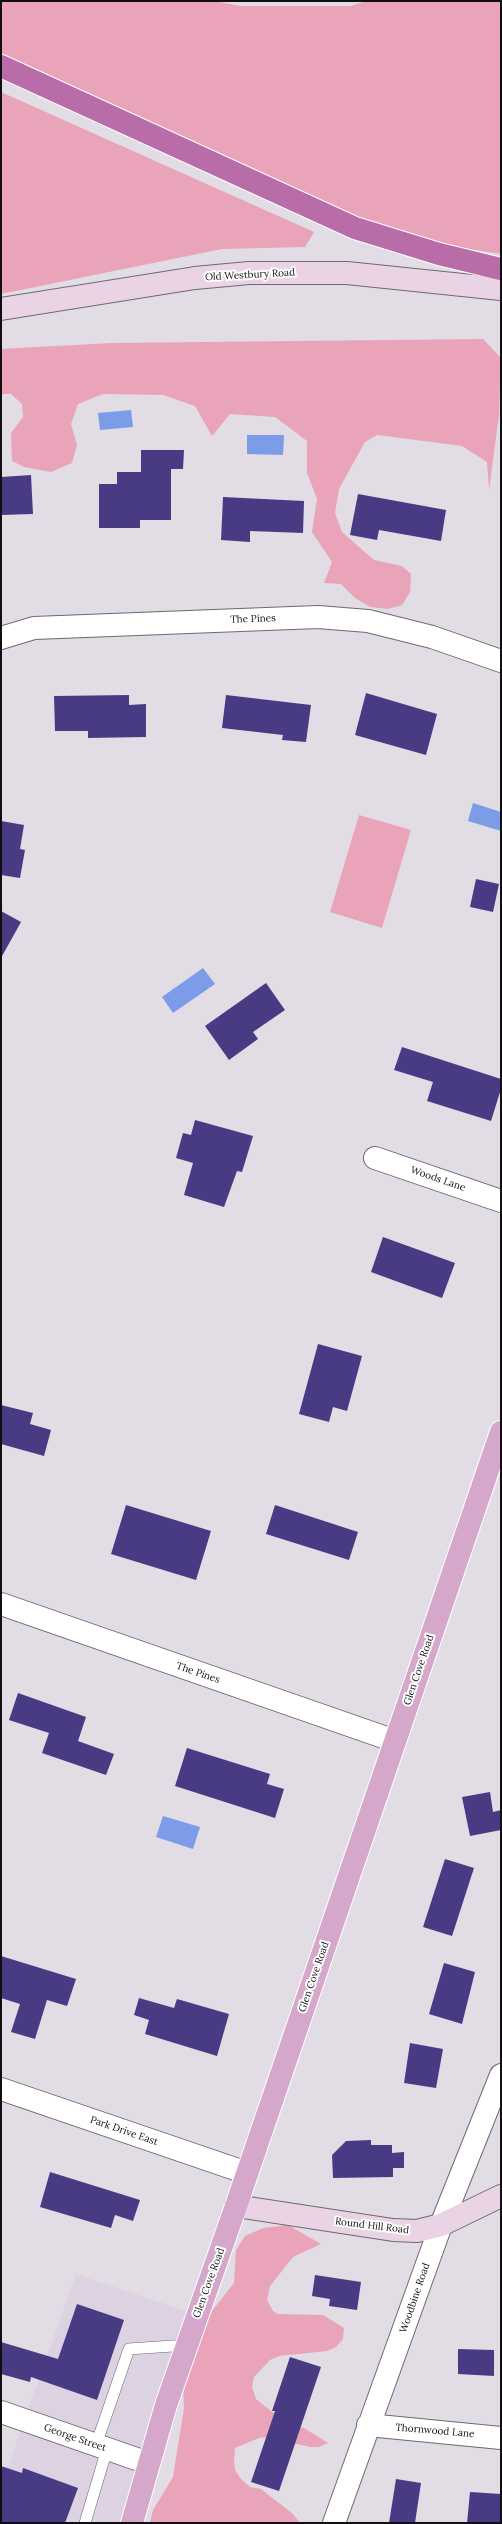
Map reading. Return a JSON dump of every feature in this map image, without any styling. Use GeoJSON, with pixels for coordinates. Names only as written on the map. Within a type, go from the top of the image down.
{"type":"FeatureCollection","features":[{"type":"Feature","properties":{"kind":"highway"},"geometry":{"type":"LineString","coordinates":[[1,66],[348,225],[432,252],[501,269]]}},
{"type":"Feature","properties":{"kind":"main road","name":"Old Westbury Road"},"geometry":{"type":"LineString","coordinates":[[1,309],[195,278],[249,273],[347,273],[501,289]]}},
{"type":"Feature","properties":{"kind":"main road","name":"Glen Cove Road"},"geometry":{"type":"LineString","coordinates":[[132,2523],[148,2463],[187,2345],[501,1432]]}},
{"type":"Feature","properties":{"kind":"main road","name":"Round Hill Road"},"geometry":{"type":"LineString","coordinates":[[236,2206],[393,2230],[417,2231],[441,2225],[501,2196]]}},
{"type":"Feature","properties":{"kind":"street","name":"The Pines"},"geometry":{"type":"LineString","coordinates":[[1,638],[34,628],[318,617],[375,623],[432,637],[501,661]]}},
{"type":"Feature","properties":{"kind":"street","name":"Woods Lane"},"geometry":{"type":"LineString","coordinates":[[375,1158],[501,1201]]}},
{"type":"Feature","properties":{"kind":"street","name":"The Pines"},"geometry":{"type":"LineString","coordinates":[[1,1604],[395,1741]]}},
{"type":"Feature","properties":{"kind":"street","name":"Woodbine Road"},"geometry":{"type":"LineString","coordinates":[[334,2523],[368,2425],[395,2357],[441,2225],[501,2075]]}},
{"type":"Feature","properties":{"kind":"street","name":"Park Drive East"},"geometry":{"type":"LineString","coordinates":[[1,2089],[247,2173]]}},
{"type":"Feature","properties":{"kind":"street","name":"George Street"},"geometry":{"type":"LineString","coordinates":[[1,2412],[148,2463]]}},
{"type":"Feature","properties":{"kind":"street","name":"Thornwood Lane"},"geometry":{"type":"LineString","coordinates":[[368,2425],[501,2438]]}},
{"type":"Feature","properties":{"kind":"lane"},"geometry":{"type":"LineString","coordinates":[[85,2523],[102,2447],[129,2349],[187,2345]]}},
{"type":"Feature","properties":{"kind":"shaded area"},"geometry":{"type":"Polygon","coordinates":[[[1,1],[214,1],[241,6],[351,6],[366,1],[501,2],[501,254],[438,244],[336,212],[1,59],[1,1]]]}},
{"type":"Feature","properties":{"kind":"shaded area"},"geometry":{"type":"Polygon","coordinates":[[[1,92],[314,232],[305,247],[222,249],[1,294],[1,92]]]}},
{"type":"Feature","properties":{"kind":"shaded area"},"geometry":{"type":"Polygon","coordinates":[[[483,339],[501,358],[499,415],[489,490],[487,462],[462,446],[377,435],[365,442],[339,489],[335,513],[342,532],[374,560],[402,566],[411,574],[410,592],[402,605],[388,609],[370,607],[355,598],[341,584],[324,583],[332,562],[312,532],[317,499],[307,473],[307,441],[275,417],[230,414],[212,436],[195,406],[163,395],[103,394],[78,404],[71,424],[77,445],[72,463],[51,472],[24,467],[12,461],[11,433],[23,417],[22,404],[11,394],[1,394],[1,349],[111,343],[483,339]]]}},
{"type":"Feature","properties":{"kind":"shaded area"},"geometry":{"type":"Polygon","coordinates":[[[359,815],[411,830],[382,928],[330,912],[359,815]]]}},
{"type":"Feature","properties":{"kind":"shaded area"},"geometry":{"type":"Polygon","coordinates":[[[288,2225],[321,2244],[293,2257],[270,2286],[267,2300],[273,2311],[278,2314],[323,2315],[344,2328],[343,2339],[336,2347],[327,2351],[279,2356],[270,2360],[254,2377],[252,2387],[256,2399],[286,2423],[304,2428],[328,2443],[319,2447],[311,2447],[292,2443],[277,2436],[259,2438],[235,2448],[234,2462],[235,2470],[241,2479],[250,2487],[261,2489],[293,2514],[300,2523],[150,2523],[153,2510],[173,2477],[184,2408],[183,2383],[190,2355],[212,2311],[234,2283],[236,2250],[245,2236],[263,2228],[288,2225]]]}},
{"type":"Feature","properties":{"kind":"shaded area"},"geometry":{"type":"Polygon","coordinates":[[[76,2274],[198,2315],[132,2523],[1,2523],[1,2486],[76,2274]]]}},
{"type":"Feature","properties":{"kind":"water"},"geometry":{"type":"Polygon","coordinates":[[[131,410],[133,427],[100,430],[98,413],[131,410]]]}},
{"type":"Feature","properties":{"kind":"water"},"geometry":{"type":"Polygon","coordinates":[[[247,435],[284,435],[283,455],[247,454],[247,435]]]}},
{"type":"Feature","properties":{"kind":"water"},"geometry":{"type":"Polygon","coordinates":[[[473,803],[501,812],[501,831],[468,821],[473,803]]]}},
{"type":"Feature","properties":{"kind":"water"},"geometry":{"type":"Polygon","coordinates":[[[203,968],[215,984],[173,1013],[162,997],[203,968]]]}},
{"type":"Feature","properties":{"kind":"water"},"geometry":{"type":"Polygon","coordinates":[[[163,1816],[200,1827],[193,1849],[156,1837],[163,1816]]]}},
{"type":"Feature","properties":{"kind":"building"},"geometry":{"type":"Polygon","coordinates":[[[141,450],[184,450],[183,469],[171,469],[171,520],[140,520],[140,528],[99,528],[99,484],[117,484],[117,472],[141,472],[141,450]]]}},
{"type":"Feature","properties":{"kind":"building"},"geometry":{"type":"Polygon","coordinates":[[[31,475],[33,514],[1,515],[1,477],[31,475]]]}},
{"type":"Feature","properties":{"kind":"building"},"geometry":{"type":"Polygon","coordinates":[[[358,494],[446,510],[441,541],[379,530],[377,540],[350,535],[358,494]]]}},
{"type":"Feature","properties":{"kind":"building"},"geometry":{"type":"Polygon","coordinates":[[[223,497],[304,501],[303,533],[250,531],[250,542],[221,540],[223,497]]]}},
{"type":"Feature","properties":{"kind":"building"},"geometry":{"type":"Polygon","coordinates":[[[366,693],[437,714],[426,755],[355,735],[366,693]]]}},
{"type":"Feature","properties":{"kind":"building"},"geometry":{"type":"Polygon","coordinates":[[[129,695],[129,705],[146,704],[146,737],[88,738],[88,731],[55,731],[54,696],[129,695]]]}},
{"type":"Feature","properties":{"kind":"building"},"geometry":{"type":"Polygon","coordinates":[[[226,695],[311,705],[306,742],[282,740],[283,735],[222,728],[226,695]]]}},
{"type":"Feature","properties":{"kind":"building"},"geometry":{"type":"Polygon","coordinates":[[[1,821],[24,825],[20,849],[25,850],[20,878],[1,875],[1,821]]]}},
{"type":"Feature","properties":{"kind":"building"},"geometry":{"type":"Polygon","coordinates":[[[476,879],[499,884],[493,912],[470,907],[476,879]]]}},
{"type":"Feature","properties":{"kind":"building"},"geometry":{"type":"Polygon","coordinates":[[[1,911],[21,922],[1,958],[1,911]]]}},
{"type":"Feature","properties":{"kind":"building"},"geometry":{"type":"Polygon","coordinates":[[[266,983],[285,1010],[253,1032],[258,1039],[229,1060],[205,1026],[266,983]]]}},
{"type":"Feature","properties":{"kind":"building"},"geometry":{"type":"Polygon","coordinates":[[[402,1047],[501,1079],[501,1089],[491,1121],[427,1101],[433,1082],[394,1070],[402,1047]]]}},
{"type":"Feature","properties":{"kind":"building"},"geometry":{"type":"Polygon","coordinates":[[[195,1120],[253,1136],[242,1172],[237,1171],[224,1207],[184,1195],[193,1163],[176,1158],[183,1133],[191,1135],[195,1120]]]}},
{"type":"Feature","properties":{"kind":"building"},"geometry":{"type":"Polygon","coordinates":[[[383,1237],[455,1263],[442,1298],[371,1272],[383,1237]]]}},
{"type":"Feature","properties":{"kind":"building"},"geometry":{"type":"Polygon","coordinates":[[[318,1344],[362,1356],[347,1411],[333,1407],[329,1422],[299,1414],[318,1344]]]}},
{"type":"Feature","properties":{"kind":"building"},"geometry":{"type":"Polygon","coordinates":[[[1,1405],[33,1413],[30,1424],[51,1430],[44,1456],[1,1444],[1,1405]]]}},
{"type":"Feature","properties":{"kind":"building"},"geometry":{"type":"Polygon","coordinates":[[[126,1505],[211,1531],[196,1580],[111,1554],[126,1505]]]}},
{"type":"Feature","properties":{"kind":"building"},"geometry":{"type":"Polygon","coordinates":[[[275,1505],[358,1532],[349,1560],[266,1534],[275,1505]]]}},
{"type":"Feature","properties":{"kind":"building"},"geometry":{"type":"Polygon","coordinates":[[[18,1693],[86,1717],[78,1741],[114,1754],[106,1775],[42,1753],[49,1733],[9,1720],[18,1693]]]}},
{"type":"Feature","properties":{"kind":"building"},"geometry":{"type":"Polygon","coordinates":[[[187,1748],[270,1774],[267,1784],[284,1789],[275,1818],[175,1786],[187,1748]]]}},
{"type":"Feature","properties":{"kind":"building"},"geometry":{"type":"Polygon","coordinates":[[[490,1792],[493,1812],[501,1810],[501,1830],[470,1836],[462,1797],[490,1792]]]}},
{"type":"Feature","properties":{"kind":"building"},"geometry":{"type":"Polygon","coordinates":[[[445,1859],[474,1868],[452,1936],[423,1927],[445,1859]]]}},
{"type":"Feature","properties":{"kind":"building"},"geometry":{"type":"Polygon","coordinates":[[[1,1956],[76,1979],[67,2006],[47,2000],[35,2039],[11,2032],[20,2004],[1,1998],[1,1956]]]}},
{"type":"Feature","properties":{"kind":"building"},"geometry":{"type":"Polygon","coordinates":[[[444,1963],[475,1972],[462,2024],[429,2014],[444,1963]]]}},
{"type":"Feature","properties":{"kind":"building"},"geometry":{"type":"Polygon","coordinates":[[[139,1998],[174,2008],[177,1999],[229,2014],[217,2056],[145,2034],[149,2020],[134,2015],[139,1998]]]}},
{"type":"Feature","properties":{"kind":"building"},"geometry":{"type":"Polygon","coordinates":[[[410,2043],[443,2049],[436,2088],[404,2083],[410,2043]]]}},
{"type":"Feature","properties":{"kind":"building"},"geometry":{"type":"Polygon","coordinates":[[[371,2140],[371,2145],[392,2145],[392,2153],[404,2152],[404,2168],[393,2168],[393,2177],[333,2178],[332,2155],[346,2141],[371,2140]]]}},
{"type":"Feature","properties":{"kind":"building"},"geometry":{"type":"Polygon","coordinates":[[[50,2172],[140,2200],[133,2221],[115,2215],[111,2228],[40,2207],[50,2172]]]}},
{"type":"Feature","properties":{"kind":"building"},"geometry":{"type":"Polygon","coordinates":[[[315,2275],[361,2282],[357,2310],[329,2306],[330,2299],[312,2296],[315,2275]]]}},
{"type":"Feature","properties":{"kind":"building"},"geometry":{"type":"Polygon","coordinates":[[[77,2304],[124,2320],[97,2400],[31,2377],[30,2382],[1,2374],[1,2342],[58,2359],[77,2304]]]}},
{"type":"Feature","properties":{"kind":"building"},"geometry":{"type":"Polygon","coordinates":[[[458,2349],[494,2350],[494,2376],[458,2374],[458,2349]]]}},
{"type":"Feature","properties":{"kind":"building"},"geometry":{"type":"Polygon","coordinates":[[[290,2357],[321,2367],[279,2491],[251,2482],[275,2411],[272,2411],[290,2357]]]}},
{"type":"Feature","properties":{"kind":"building"},"geometry":{"type":"Polygon","coordinates":[[[1,2466],[22,2473],[23,2468],[78,2488],[65,2523],[1,2523],[1,2466]]]}},
{"type":"Feature","properties":{"kind":"building"},"geometry":{"type":"Polygon","coordinates":[[[396,2479],[421,2483],[415,2523],[389,2523],[396,2479]]]}},
{"type":"Feature","properties":{"kind":"building"},"geometry":{"type":"Polygon","coordinates":[[[470,2492],[501,2494],[501,2523],[467,2523],[470,2492]]]}}]}
